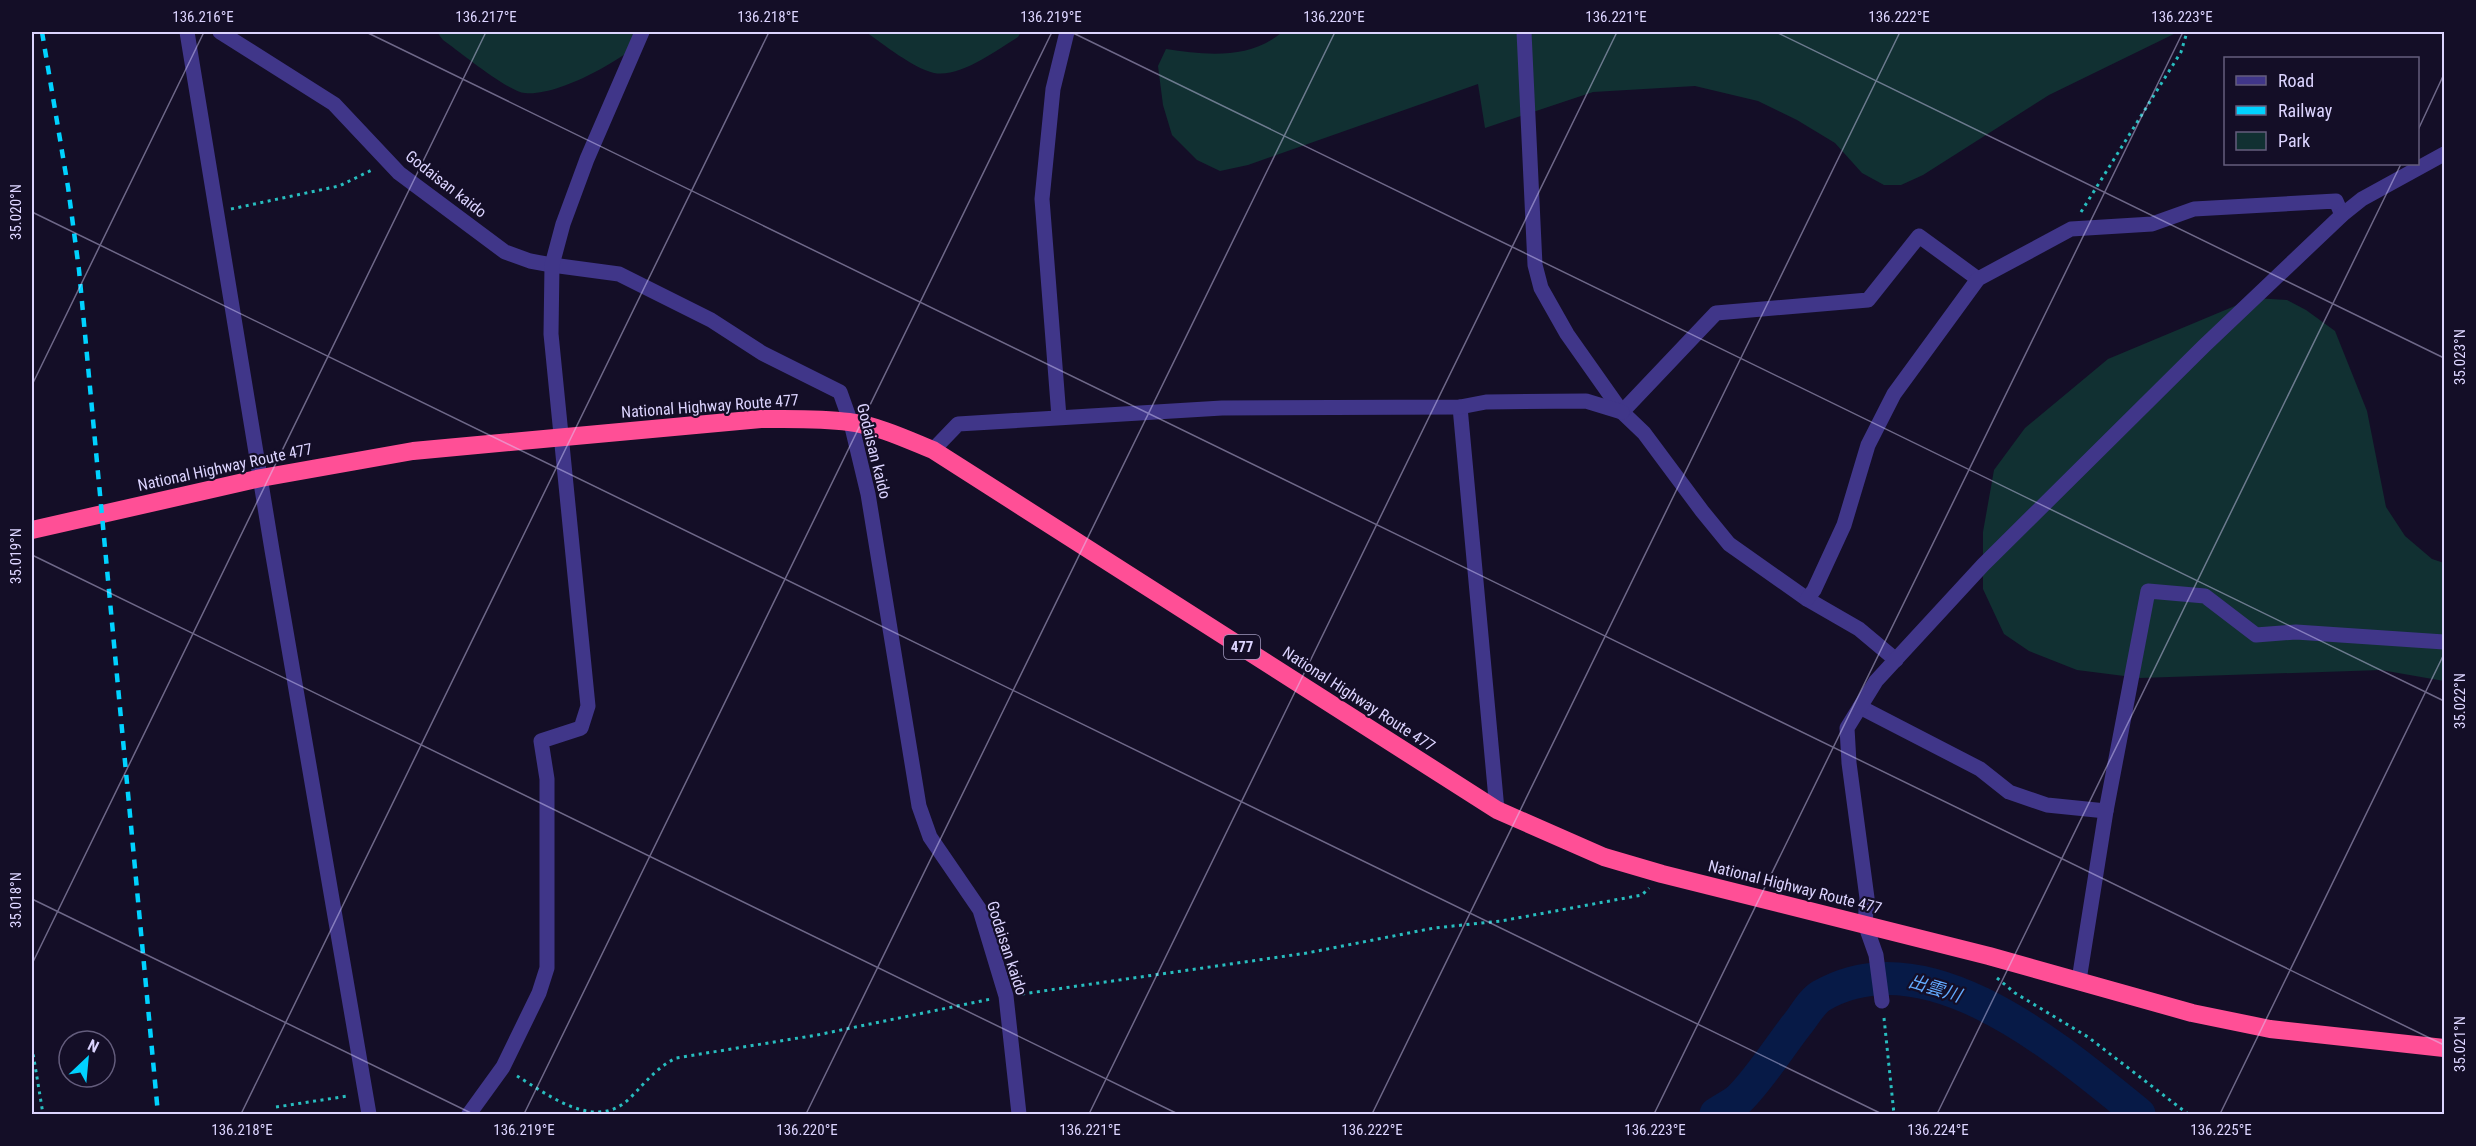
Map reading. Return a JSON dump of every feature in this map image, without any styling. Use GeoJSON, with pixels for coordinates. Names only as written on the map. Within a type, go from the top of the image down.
{"type":"FeatureCollection","features":[{"type":"Feature","properties":{"kind":"highway","name":"National Highway Route 477"},"geometry":{"type":"LineString","coordinates":[[32,530],[261,478],[413,451],[761,419],[812,419],[851,423],[889,432],[933,450],[1497,810],[1604,857],[1662,874],[1989,956],[2192,1013],[2270,1029],[2445,1048]]}},
{"type":"Feature","properties":{"kind":"street"},"geometry":{"type":"LineString","coordinates":[[187,32],[369,1114]]}},
{"type":"Feature","properties":{"kind":"street","name":"Godaisan kaido"},"geometry":{"type":"LineString","coordinates":[[220,32],[334,105],[399,173],[506,252],[530,261],[619,274],[711,320],[762,353],[840,392],[851,423],[868,494],[919,806],[930,837],[980,909],[1006,996],[1020,1114]]}},
{"type":"Feature","properties":{"kind":"street"},"geometry":{"type":"LineString","coordinates":[[469,1114],[503,1067],[539,993],[547,968],[547,779],[541,741],[581,728],[588,706],[550,334],[552,265],[563,224],[583,170],[642,32]]}},
{"type":"Feature","properties":{"kind":"street"},"geometry":{"type":"LineString","coordinates":[[1059,417],[1042,199],[1053,89],[1067,32]]}},
{"type":"Feature","properties":{"kind":"street"},"geometry":{"type":"LineString","coordinates":[[1524,32],[1535,265],[1541,288],[1567,334],[1622,412],[1644,433],[1729,544],[1807,598],[1858,629],[1896,660]]}},
{"type":"Feature","properties":{"kind":"street"},"geometry":{"type":"LineString","coordinates":[[1882,1001],[1876,955],[1865,924],[1867,898],[1849,763],[1847,728],[1876,681],[1992,557],[2204,346],[2342,215],[2362,199],[2445,154]]}},
{"type":"Feature","properties":{"kind":"street"},"geometry":{"type":"LineString","coordinates":[[1807,598],[1814,590],[1844,525],[1868,445],[1894,394],[1978,279],[2071,229],[2152,224],[2194,209],[2324,201],[2336,201],[2342,215]]}},
{"type":"Feature","properties":{"kind":"street"},"geometry":{"type":"LineString","coordinates":[[1622,412],[1716,314],[1868,300],[1919,236],[1978,279]]}},
{"type":"Feature","properties":{"kind":"street"},"geometry":{"type":"LineString","coordinates":[[933,450],[958,424],[1222,408],[1460,407],[1486,402],[1586,401],[1622,412]]}},
{"type":"Feature","properties":{"kind":"street"},"geometry":{"type":"LineString","coordinates":[[1460,407],[1497,810]]}},
{"type":"Feature","properties":{"kind":"street"},"geometry":{"type":"LineString","coordinates":[[2079,980],[2106,811],[2148,591],[2205,596],[2256,635],[2296,632],[2445,642]]}},
{"type":"Feature","properties":{"kind":"street"},"geometry":{"type":"LineString","coordinates":[[1860,707],[1980,769],[2009,792],[2047,805],[2106,811]]}},
{"type":"Feature","properties":{"kind":"path"},"geometry":{"type":"LineString","coordinates":[[2071,229],[2181,52],[2187,32]]}},
{"type":"Feature","properties":{"kind":"path"},"geometry":{"type":"LineString","coordinates":[[217,212],[339,186],[389,162]]}},
{"type":"Feature","properties":{"kind":"path"},"geometry":{"type":"LineString","coordinates":[[503,1067],[561,1103],[591,1112],[610,1112],[629,1099],[661,1065],[676,1058],[817,1035],[1006,996],[1307,953],[1434,928],[1501,921],[1642,895],[1662,874]]}},
{"type":"Feature","properties":{"kind":"path"},"geometry":{"type":"LineString","coordinates":[[1989,956],[1994,976],[2015,993],[2088,1037],[2188,1114]]}},
{"type":"Feature","properties":{"kind":"path"},"geometry":{"type":"LineString","coordinates":[[1882,1001],[1894,1114]]}},
{"type":"Feature","properties":{"kind":"path"},"geometry":{"type":"LineString","coordinates":[[32,1047],[43,1114]]}},
{"type":"Feature","properties":{"kind":"path"},"geometry":{"type":"LineString","coordinates":[[276,1107],[365,1094]]}},
{"type":"Feature","properties":{"kind":"green space"},"geometry":{"type":"Polygon","coordinates":[[[437,32],[651,32],[627,53],[574,82],[539,93],[525,93],[507,86],[443,40],[437,32]]]}},
{"type":"Feature","properties":{"kind":"green space"},"geometry":{"type":"Polygon","coordinates":[[[866,32],[1021,32],[1018,37],[978,62],[955,71],[934,73],[898,55],[866,32]]]}},
{"type":"Feature","properties":{"kind":"green space"},"geometry":{"type":"Polygon","coordinates":[[[1282,32],[2178,32],[2049,95],[1923,175],[1901,185],[1884,185],[1862,173],[1835,143],[1797,120],[1758,101],[1695,86],[1593,92],[1485,128],[1478,84],[1248,165],[1220,171],[1197,160],[1172,135],[1163,105],[1158,66],[1166,49],[1211,54],[1242,51],[1269,41],[1282,32]]]}},
{"type":"Feature","properties":{"kind":"green space"},"geometry":{"type":"Polygon","coordinates":[[[2254,298],[2287,300],[2306,310],[2335,331],[2367,411],[2386,507],[2405,536],[2432,559],[2444,563],[2444,681],[2381,670],[2140,678],[2077,670],[2029,651],[2004,634],[1983,589],[1983,532],[1994,470],[2025,428],[2108,359],[2254,298]]]}},
{"type":"Feature","properties":{"kind":"waterway","name":"出雲川"},"geometry":{"type":"LineString","coordinates":[[1716,1114],[1746,1092],[1810,1006],[1821,996],[1862,981],[1905,979],[1948,989],[1991,1008],[2071,1060],[2139,1114]]}},
{"type":"Feature","properties":{"kind":"railway"},"geometry":{"type":"LineString","coordinates":[[42,32],[68,187],[79,270],[158,1114]]}}]}
